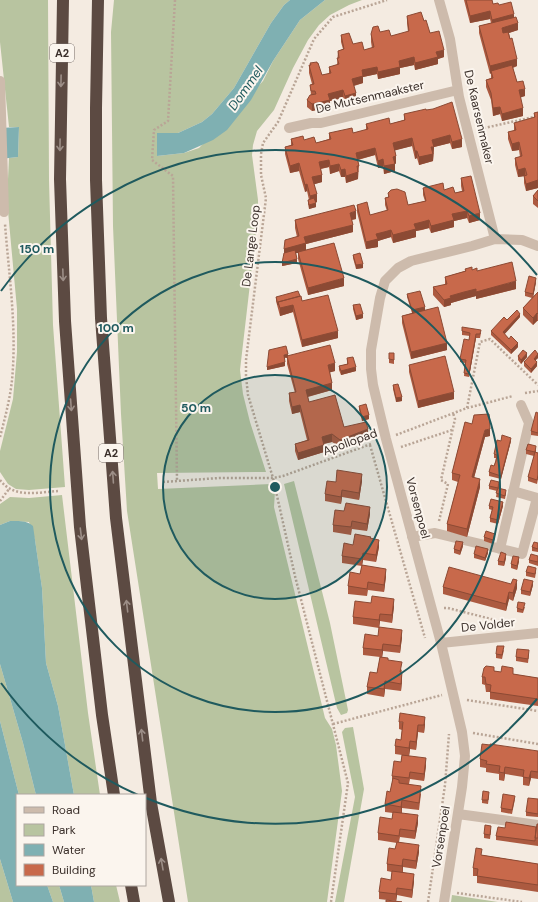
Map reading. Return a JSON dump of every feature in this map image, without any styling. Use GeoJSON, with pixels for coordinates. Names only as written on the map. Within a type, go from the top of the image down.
{"type":"FeatureCollection","features":[{"type":"Feature","properties":{"kind":"highway","name":"A2"},"geometry":{"type":"LineString","coordinates":[[63,0],[60,179],[65,321],[80,528],[102,715],[114,794]]}},
{"type":"Feature","properties":{"kind":"highway","name":"A2"},"geometry":{"type":"LineString","coordinates":[[98,0],[96,180],[101,318],[116,518],[151,803],[169,902]]}},
{"type":"Feature","properties":{"kind":"highway"},"geometry":{"type":"LineString","coordinates":[[131,886],[134,902]]}},
{"type":"Feature","properties":{"kind":"street","name":"De Kaarsenmaker"},"geometry":{"type":"LineString","coordinates":[[439,0],[450,39],[458,90],[495,239]]}},
{"type":"Feature","properties":{"kind":"street"},"geometry":{"type":"LineString","coordinates":[[0,81],[3,163],[2,208]]}},
{"type":"Feature","properties":{"kind":"street","name":"De Mutsenmaakster"},"geometry":{"type":"LineString","coordinates":[[289,128],[311,123],[321,123],[458,90]]}},
{"type":"Feature","properties":{"kind":"street","name":"Vorsenpoel"},"geometry":{"type":"LineString","coordinates":[[444,902],[458,814],[465,756],[462,732],[441,643],[386,439],[371,369],[371,350],[380,298],[385,281],[398,268],[411,261],[495,239],[522,240],[538,246]]}},
{"type":"Feature","properties":{"kind":"street"},"geometry":{"type":"LineString","coordinates":[[500,549],[529,423],[521,405]]}},
{"type":"Feature","properties":{"kind":"street"},"geometry":{"type":"LineString","coordinates":[[412,537],[435,534],[522,554],[537,498],[514,491]]}},
{"type":"Feature","properties":{"kind":"street","name":"De Volder"},"geometry":{"type":"LineString","coordinates":[[441,643],[538,633]]}},
{"type":"Feature","properties":{"kind":"street"},"geometry":{"type":"LineString","coordinates":[[458,814],[538,824]]}},
{"type":"Feature","properties":{"kind":"path"},"geometry":{"type":"LineString","coordinates":[[175,0],[168,121],[154,130],[152,160],[173,176],[178,481]]}},
{"type":"Feature","properties":{"kind":"path","name":"De Lange Loop"},"geometry":{"type":"LineString","coordinates":[[331,902],[348,783],[297,583],[273,478],[248,395],[246,360],[266,198],[261,175],[261,154],[263,143],[278,122],[314,39],[333,18],[387,0]]}},
{"type":"Feature","properties":{"kind":"path"},"geometry":{"type":"LineString","coordinates":[[468,132],[538,116]]}},
{"type":"Feature","properties":{"kind":"path"},"geometry":{"type":"LineString","coordinates":[[0,437],[9,400],[14,345],[13,311],[2,208]]}},
{"type":"Feature","properties":{"kind":"path"},"geometry":{"type":"LineString","coordinates":[[467,408],[480,342],[490,339],[538,385]]}},
{"type":"Feature","properties":{"kind":"path"},"geometry":{"type":"LineString","coordinates":[[524,394],[538,391]]}},
{"type":"Feature","properties":{"kind":"path","name":"Apollopad"},"geometry":{"type":"LineString","coordinates":[[163,482],[219,478],[273,478],[283,476],[467,408],[517,395]]}},
{"type":"Feature","properties":{"kind":"path"},"geometry":{"type":"LineString","coordinates":[[435,534],[448,484],[441,480],[455,418],[453,413]]}},
{"type":"Feature","properties":{"kind":"path"},"geometry":{"type":"LineString","coordinates":[[374,456],[452,430]]}},
{"type":"Feature","properties":{"kind":"path"},"geometry":{"type":"LineString","coordinates":[[370,445],[427,643]]}},
{"type":"Feature","properties":{"kind":"path"},"geometry":{"type":"LineString","coordinates":[[0,480],[9,489],[22,493],[59,491]]}},
{"type":"Feature","properties":{"kind":"path"},"geometry":{"type":"LineString","coordinates":[[0,501],[9,489]]}},
{"type":"Feature","properties":{"kind":"path"},"geometry":{"type":"LineString","coordinates":[[418,614],[431,610],[448,608],[510,624],[518,635]]}},
{"type":"Feature","properties":{"kind":"path"},"geometry":{"type":"LineString","coordinates":[[440,688],[443,699],[455,698],[538,711]]}},
{"type":"Feature","properties":{"kind":"path"},"geometry":{"type":"LineString","coordinates":[[333,724],[442,695]]}},
{"type":"Feature","properties":{"kind":"path"},"geometry":{"type":"LineString","coordinates":[[428,902],[445,785],[449,732],[462,732],[538,744]]}},
{"type":"Feature","properties":{"kind":"path"},"geometry":{"type":"LineString","coordinates":[[445,891],[522,902]]}},
{"type":"Feature","properties":{"kind":"green space"},"geometry":{"type":"Polygon","coordinates":[[[0,0],[48,0],[49,180],[53,325],[65,487],[29,490],[16,489],[8,484],[0,472],[0,451],[13,399],[17,352],[17,309],[7,200],[9,158],[18,157],[19,127],[9,127],[0,42],[0,0]]]}},
{"type":"Feature","properties":{"kind":"green space"},"geometry":{"type":"Polygon","coordinates":[[[114,0],[290,0],[284,5],[271,23],[234,88],[212,114],[202,122],[178,133],[157,133],[157,156],[184,153],[199,148],[263,81],[273,61],[300,20],[325,0],[362,0],[330,15],[319,25],[308,40],[293,68],[274,110],[257,131],[253,145],[252,155],[258,200],[258,215],[240,370],[243,394],[250,422],[266,472],[157,473],[158,489],[271,484],[275,491],[274,507],[325,718],[332,729],[336,745],[342,791],[327,902],[188,902],[127,511],[121,414],[113,226],[111,32],[114,0]]]}},
{"type":"Feature","properties":{"kind":"green space"},"geometry":{"type":"Polygon","coordinates":[[[294,481],[330,623],[348,710],[347,713],[341,715],[337,708],[284,484],[294,481]]]}},
{"type":"Feature","properties":{"kind":"green space"},"geometry":{"type":"Polygon","coordinates":[[[62,495],[88,713],[100,794],[74,794],[58,706],[46,663],[42,588],[35,540],[29,522],[10,521],[0,525],[0,504],[10,497],[29,498],[62,495]]]}},
{"type":"Feature","properties":{"kind":"green space"},"geometry":{"type":"Polygon","coordinates":[[[0,664],[23,743],[36,794],[19,794],[0,721],[0,664]]]}},
{"type":"Feature","properties":{"kind":"green space"},"geometry":{"type":"Polygon","coordinates":[[[353,727],[364,789],[344,902],[335,902],[355,797],[342,732],[345,728],[353,727]]]}},
{"type":"Feature","properties":{"kind":"green space"},"geometry":{"type":"Polygon","coordinates":[[[0,859],[13,902],[0,902],[0,859]]]}},
{"type":"Feature","properties":{"kind":"green space"},"geometry":{"type":"Polygon","coordinates":[[[47,886],[59,886],[64,902],[53,902],[47,886]]]}},
{"type":"Feature","properties":{"kind":"green space"},"geometry":{"type":"Polygon","coordinates":[[[91,886],[116,886],[120,902],[94,902],[91,886]]]}},
{"type":"Feature","properties":{"kind":"green space"},"geometry":{"type":"Polygon","coordinates":[[[452,895],[498,902],[451,902],[452,895]]]}},
{"type":"Feature","properties":{"kind":"water","name":"Dommel"},"geometry":{"type":"Polygon","coordinates":[[[290,0],[325,0],[300,20],[273,61],[251,100],[227,130],[213,140],[184,153],[157,156],[157,133],[178,133],[202,122],[212,114],[234,88],[271,23],[284,5],[290,0]]]}},
{"type":"Feature","properties":{"kind":"water"},"geometry":{"type":"Polygon","coordinates":[[[19,127],[18,157],[0,159],[0,128],[19,127]]]}},
{"type":"Feature","properties":{"kind":"water"},"geometry":{"type":"Polygon","coordinates":[[[10,521],[19,521],[33,526],[42,588],[46,663],[58,706],[74,794],[36,794],[23,743],[0,664],[0,525],[10,521]]]}},
{"type":"Feature","properties":{"kind":"water"},"geometry":{"type":"Polygon","coordinates":[[[0,721],[19,794],[16,794],[16,886],[47,886],[53,902],[13,902],[0,859],[0,721]]]}},
{"type":"Feature","properties":{"kind":"water"},"geometry":{"type":"Polygon","coordinates":[[[59,886],[91,886],[94,902],[64,902],[59,886]]]}},
{"type":"Feature","properties":{"kind":"building"},"geometry":{"type":"Polygon","coordinates":[[[466,0],[492,0],[493,4],[498,3],[499,5],[511,2],[514,14],[492,20],[490,11],[470,16],[466,0]]]}},
{"type":"Feature","properties":{"kind":"building"},"geometry":{"type":"Polygon","coordinates":[[[421,12],[424,21],[426,20],[430,33],[439,31],[444,50],[436,52],[438,57],[415,63],[414,57],[399,61],[400,67],[378,72],[377,67],[362,70],[363,76],[352,79],[356,93],[345,96],[343,90],[328,94],[330,100],[312,104],[307,100],[310,95],[316,94],[315,91],[311,91],[310,85],[314,84],[309,65],[311,65],[310,63],[318,63],[322,75],[331,73],[329,67],[339,64],[337,58],[339,58],[338,51],[344,49],[341,35],[349,33],[353,44],[362,42],[364,50],[374,47],[371,34],[373,27],[378,26],[380,32],[389,30],[391,36],[409,31],[407,16],[421,12]]]}},
{"type":"Feature","properties":{"kind":"building"},"geometry":{"type":"Polygon","coordinates":[[[516,17],[518,23],[502,28],[503,33],[508,32],[510,39],[512,38],[517,59],[490,66],[479,26],[516,17]]]}},
{"type":"Feature","properties":{"kind":"building"},"geometry":{"type":"Polygon","coordinates":[[[512,65],[517,82],[523,81],[525,89],[519,90],[523,108],[502,114],[500,107],[493,108],[491,93],[486,80],[493,78],[491,71],[512,65]]]}},
{"type":"Feature","properties":{"kind":"building"},"geometry":{"type":"Polygon","coordinates":[[[452,102],[462,139],[452,142],[450,135],[432,140],[434,147],[431,147],[433,154],[419,157],[417,151],[415,151],[412,138],[393,143],[396,156],[393,157],[395,164],[384,166],[383,159],[378,161],[375,148],[356,153],[359,166],[357,166],[358,172],[346,176],[345,169],[341,170],[339,164],[330,166],[329,160],[319,162],[322,175],[312,177],[317,194],[310,196],[307,184],[305,185],[299,163],[290,166],[285,147],[293,145],[291,139],[303,136],[304,140],[314,137],[316,143],[331,139],[329,133],[352,128],[353,133],[368,129],[366,124],[389,118],[390,124],[405,120],[404,114],[433,109],[452,102]]]}},
{"type":"Feature","properties":{"kind":"building"},"geometry":{"type":"Polygon","coordinates":[[[538,112],[538,180],[526,184],[524,176],[527,175],[525,168],[518,170],[515,158],[522,156],[519,142],[512,144],[508,132],[516,130],[514,123],[535,117],[534,113],[538,112]]]}},
{"type":"Feature","properties":{"kind":"building"},"geometry":{"type":"Polygon","coordinates":[[[471,176],[480,213],[469,216],[467,211],[452,214],[454,220],[431,226],[429,220],[414,224],[416,229],[393,235],[391,230],[376,234],[378,239],[366,242],[357,205],[367,202],[370,215],[388,210],[385,198],[389,197],[388,193],[391,190],[397,189],[405,192],[408,205],[426,201],[423,188],[443,183],[444,190],[453,187],[455,193],[464,191],[461,178],[471,176]]]}},
{"type":"Feature","properties":{"kind":"building"},"geometry":{"type":"Polygon","coordinates":[[[538,190],[538,201],[533,196],[538,190]]]}},
{"type":"Feature","properties":{"kind":"building"},"geometry":{"type":"Polygon","coordinates":[[[314,198],[316,203],[309,205],[308,200],[314,198]]]}},
{"type":"Feature","properties":{"kind":"building"},"geometry":{"type":"Polygon","coordinates":[[[354,205],[356,211],[350,213],[353,225],[304,237],[306,243],[284,249],[285,240],[299,236],[295,220],[354,205]]]}},
{"type":"Feature","properties":{"kind":"building"},"geometry":{"type":"Polygon","coordinates":[[[334,243],[344,278],[308,288],[298,252],[334,243]]]}},
{"type":"Feature","properties":{"kind":"building"},"geometry":{"type":"Polygon","coordinates":[[[295,250],[297,259],[282,263],[284,253],[295,250]]]}},
{"type":"Feature","properties":{"kind":"building"},"geometry":{"type":"Polygon","coordinates":[[[360,253],[363,264],[356,265],[353,255],[360,253]]]}},
{"type":"Feature","properties":{"kind":"building"},"geometry":{"type":"Polygon","coordinates":[[[512,262],[516,281],[476,292],[476,289],[464,292],[450,296],[451,298],[444,300],[433,287],[447,284],[445,277],[466,271],[465,269],[472,267],[472,270],[477,268],[477,271],[512,262]]]}},
{"type":"Feature","properties":{"kind":"building"},"geometry":{"type":"Polygon","coordinates":[[[529,276],[536,278],[533,294],[525,292],[529,276]]]}},
{"type":"Feature","properties":{"kind":"building"},"geometry":{"type":"Polygon","coordinates":[[[298,291],[300,296],[278,302],[278,305],[276,297],[298,291]]]}},
{"type":"Feature","properties":{"kind":"building"},"geometry":{"type":"Polygon","coordinates":[[[420,291],[425,307],[412,310],[407,294],[420,291]]]}},
{"type":"Feature","properties":{"kind":"building"},"geometry":{"type":"Polygon","coordinates":[[[538,292],[538,314],[537,313],[533,318],[523,308],[538,292]]]}},
{"type":"Feature","properties":{"kind":"building"},"geometry":{"type":"Polygon","coordinates":[[[328,295],[338,331],[302,340],[293,305],[280,308],[278,302],[301,296],[302,301],[328,295]]]}},
{"type":"Feature","properties":{"kind":"building"},"geometry":{"type":"Polygon","coordinates":[[[360,304],[363,314],[356,316],[353,305],[360,304]]]}},
{"type":"Feature","properties":{"kind":"building"},"geometry":{"type":"Polygon","coordinates":[[[438,307],[447,343],[411,352],[402,316],[438,307]]]}},
{"type":"Feature","properties":{"kind":"building"},"geometry":{"type":"Polygon","coordinates":[[[517,310],[520,314],[503,332],[509,339],[511,336],[518,343],[511,350],[491,331],[504,317],[507,320],[517,310]]]}},
{"type":"Feature","properties":{"kind":"building"},"geometry":{"type":"Polygon","coordinates":[[[462,327],[481,330],[480,334],[476,334],[469,374],[464,373],[466,360],[460,359],[464,339],[469,340],[470,333],[462,331],[462,327]]]}},
{"type":"Feature","properties":{"kind":"building"},"geometry":{"type":"Polygon","coordinates":[[[330,345],[335,363],[328,365],[332,383],[306,390],[309,402],[335,395],[344,427],[366,422],[368,429],[340,440],[332,434],[322,437],[324,445],[298,453],[295,444],[309,440],[300,405],[292,407],[289,393],[296,392],[287,356],[330,345]]]}},
{"type":"Feature","properties":{"kind":"building"},"geometry":{"type":"Polygon","coordinates":[[[286,346],[288,354],[284,355],[285,362],[267,367],[269,350],[286,346]]]}},
{"type":"Feature","properties":{"kind":"building"},"geometry":{"type":"Polygon","coordinates":[[[523,350],[527,353],[521,360],[518,356],[523,350]]]}},
{"type":"Feature","properties":{"kind":"building"},"geometry":{"type":"Polygon","coordinates":[[[535,350],[538,354],[534,359],[537,362],[531,369],[524,362],[535,350]]]}},
{"type":"Feature","properties":{"kind":"building"},"geometry":{"type":"Polygon","coordinates":[[[389,353],[394,353],[394,360],[389,359],[389,353]]]}},
{"type":"Feature","properties":{"kind":"building"},"geometry":{"type":"Polygon","coordinates":[[[445,356],[454,392],[418,401],[409,365],[445,356]]]}},
{"type":"Feature","properties":{"kind":"building"},"geometry":{"type":"Polygon","coordinates":[[[353,357],[356,367],[341,371],[339,366],[348,364],[347,358],[353,357]]]}},
{"type":"Feature","properties":{"kind":"building"},"geometry":{"type":"Polygon","coordinates":[[[398,384],[402,397],[396,398],[393,385],[398,384]]]}},
{"type":"Feature","properties":{"kind":"building"},"geometry":{"type":"Polygon","coordinates":[[[366,404],[369,415],[362,417],[359,406],[366,404]]]}},
{"type":"Feature","properties":{"kind":"building"},"geometry":{"type":"Polygon","coordinates":[[[536,412],[538,413],[538,433],[531,431],[536,412]]]}},
{"type":"Feature","properties":{"kind":"building"},"geometry":{"type":"Polygon","coordinates":[[[489,414],[490,429],[485,430],[472,477],[480,479],[467,529],[447,524],[460,475],[452,473],[465,422],[472,424],[474,415],[489,414]]]}},
{"type":"Feature","properties":{"kind":"building"},"geometry":{"type":"Polygon","coordinates":[[[502,435],[511,438],[501,476],[489,472],[491,465],[494,466],[496,461],[497,455],[494,454],[497,440],[501,441],[502,435]]]}},
{"type":"Feature","properties":{"kind":"building"},"geometry":{"type":"Polygon","coordinates":[[[528,444],[536,446],[535,452],[526,450],[528,444]]]}},
{"type":"Feature","properties":{"kind":"building"},"geometry":{"type":"Polygon","coordinates":[[[535,452],[538,453],[537,480],[528,477],[535,452]]]}},
{"type":"Feature","properties":{"kind":"building"},"geometry":{"type":"Polygon","coordinates":[[[337,470],[362,474],[359,493],[342,490],[341,497],[325,494],[327,481],[336,482],[337,470]]]}},
{"type":"Feature","properties":{"kind":"building"},"geometry":{"type":"Polygon","coordinates":[[[491,480],[499,482],[498,488],[489,486],[491,480]]]}},
{"type":"Feature","properties":{"kind":"building"},"geometry":{"type":"Polygon","coordinates":[[[498,488],[506,490],[505,496],[496,493],[498,488]]]}},
{"type":"Feature","properties":{"kind":"building"},"geometry":{"type":"Polygon","coordinates":[[[491,499],[503,502],[498,520],[490,518],[493,507],[489,506],[491,499]]]}},
{"type":"Feature","properties":{"kind":"building"},"geometry":{"type":"Polygon","coordinates":[[[346,503],[370,507],[367,524],[352,521],[351,527],[333,525],[335,510],[344,511],[346,503]]]}},
{"type":"Feature","properties":{"kind":"building"},"geometry":{"type":"Polygon","coordinates":[[[486,531],[495,534],[493,540],[484,537],[486,531]]]}},
{"type":"Feature","properties":{"kind":"building"},"geometry":{"type":"Polygon","coordinates":[[[355,534],[379,540],[376,555],[363,553],[362,559],[342,556],[344,543],[353,545],[355,534]]]}},
{"type":"Feature","properties":{"kind":"building"},"geometry":{"type":"Polygon","coordinates":[[[456,541],[463,542],[460,551],[454,549],[456,541]]]}},
{"type":"Feature","properties":{"kind":"building"},"geometry":{"type":"Polygon","coordinates":[[[534,542],[538,543],[538,549],[532,547],[534,542]]]}},
{"type":"Feature","properties":{"kind":"building"},"geometry":{"type":"Polygon","coordinates":[[[476,546],[488,549],[485,558],[474,554],[476,546]]]}},
{"type":"Feature","properties":{"kind":"building"},"geometry":{"type":"Polygon","coordinates":[[[501,552],[506,554],[504,562],[498,561],[501,552]]]}},
{"type":"Feature","properties":{"kind":"building"},"geometry":{"type":"Polygon","coordinates":[[[531,554],[538,556],[538,562],[529,560],[531,554]]]}},
{"type":"Feature","properties":{"kind":"building"},"geometry":{"type":"Polygon","coordinates":[[[513,556],[519,557],[517,566],[511,564],[513,556]]]}},
{"type":"Feature","properties":{"kind":"building"},"geometry":{"type":"Polygon","coordinates":[[[362,565],[386,569],[384,585],[368,582],[367,589],[348,586],[350,572],[360,574],[362,565]]]}},
{"type":"Feature","properties":{"kind":"building"},"geometry":{"type":"Polygon","coordinates":[[[528,566],[536,568],[535,574],[526,572],[528,566]]]}},
{"type":"Feature","properties":{"kind":"building"},"geometry":{"type":"Polygon","coordinates":[[[449,567],[511,584],[513,579],[517,580],[513,593],[509,592],[506,604],[443,587],[449,567]]]}},
{"type":"Feature","properties":{"kind":"building"},"geometry":{"type":"Polygon","coordinates":[[[524,579],[533,581],[530,592],[521,590],[524,579]]]}},
{"type":"Feature","properties":{"kind":"building"},"geometry":{"type":"Polygon","coordinates":[[[372,596],[394,599],[392,615],[380,614],[379,620],[353,617],[355,601],[371,603],[372,596]]]}},
{"type":"Feature","properties":{"kind":"building"},"geometry":{"type":"Polygon","coordinates":[[[518,602],[525,603],[523,610],[517,608],[518,602]]]}},
{"type":"Feature","properties":{"kind":"building"},"geometry":{"type":"Polygon","coordinates":[[[379,627],[402,630],[400,646],[383,644],[382,650],[363,648],[365,634],[378,636],[379,627]]]}},
{"type":"Feature","properties":{"kind":"building"},"geometry":{"type":"Polygon","coordinates":[[[497,646],[504,646],[502,655],[496,654],[497,646]]]}},
{"type":"Feature","properties":{"kind":"building"},"geometry":{"type":"Polygon","coordinates":[[[517,649],[529,650],[528,659],[516,657],[517,649]]]}},
{"type":"Feature","properties":{"kind":"building"},"geometry":{"type":"Polygon","coordinates":[[[380,657],[402,662],[400,672],[402,672],[401,684],[385,681],[384,689],[367,687],[370,672],[377,673],[380,657]]]}},
{"type":"Feature","properties":{"kind":"building"},"geometry":{"type":"Polygon","coordinates":[[[486,666],[494,667],[494,671],[501,672],[502,666],[513,668],[513,674],[538,678],[538,699],[490,692],[491,685],[486,684],[485,677],[482,677],[486,666]]]}},
{"type":"Feature","properties":{"kind":"building"},"geometry":{"type":"Polygon","coordinates":[[[400,713],[425,717],[424,725],[418,725],[416,742],[410,741],[409,748],[395,746],[396,739],[401,740],[403,722],[399,722],[400,713]]]}},
{"type":"Feature","properties":{"kind":"building"},"geometry":{"type":"Polygon","coordinates":[[[482,744],[538,751],[538,772],[531,771],[529,778],[523,777],[524,770],[505,767],[504,773],[499,772],[500,766],[486,764],[487,761],[480,759],[482,744]]]}},
{"type":"Feature","properties":{"kind":"building"},"geometry":{"type":"Polygon","coordinates":[[[402,755],[426,758],[424,774],[410,772],[409,778],[392,776],[394,761],[401,762],[402,755]]]}},
{"type":"Feature","properties":{"kind":"building"},"geometry":{"type":"Polygon","coordinates":[[[393,778],[399,780],[399,783],[421,786],[419,803],[402,800],[401,807],[385,804],[387,791],[390,792],[393,778]]]}},
{"type":"Feature","properties":{"kind":"building"},"geometry":{"type":"Polygon","coordinates":[[[483,791],[489,792],[488,800],[482,800],[483,791]]]}},
{"type":"Feature","properties":{"kind":"building"},"geometry":{"type":"Polygon","coordinates":[[[503,794],[515,796],[512,810],[501,808],[503,794]]]}},
{"type":"Feature","properties":{"kind":"building"},"geometry":{"type":"Polygon","coordinates":[[[528,798],[538,799],[538,814],[526,812],[528,798]]]}},
{"type":"Feature","properties":{"kind":"building"},"geometry":{"type":"Polygon","coordinates":[[[393,812],[418,815],[415,831],[400,829],[399,836],[378,833],[380,817],[392,819],[393,812]]]}},
{"type":"Feature","properties":{"kind":"building"},"geometry":{"type":"Polygon","coordinates":[[[506,822],[536,827],[535,841],[496,836],[498,827],[505,828],[506,822]]]}},
{"type":"Feature","properties":{"kind":"building"},"geometry":{"type":"Polygon","coordinates":[[[537,824],[538,838],[535,838],[537,824]]]}},
{"type":"Feature","properties":{"kind":"building"},"geometry":{"type":"Polygon","coordinates":[[[485,825],[491,826],[490,835],[484,834],[485,825]]]}},
{"type":"Feature","properties":{"kind":"building"},"geometry":{"type":"Polygon","coordinates":[[[397,842],[419,845],[416,861],[403,859],[402,866],[387,864],[389,848],[395,849],[397,842]]]}},
{"type":"Feature","properties":{"kind":"building"},"geometry":{"type":"Polygon","coordinates":[[[476,848],[482,849],[481,855],[538,864],[538,885],[477,876],[478,869],[473,868],[476,848]]]}},
{"type":"Feature","properties":{"kind":"building"},"geometry":{"type":"Polygon","coordinates":[[[392,871],[414,874],[412,890],[397,888],[396,894],[379,892],[381,878],[391,880],[392,871]]]}},
{"type":"Feature","properties":{"kind":"building"},"geometry":{"type":"Polygon","coordinates":[[[386,900],[402,902],[386,902],[386,900]]]}}]}
